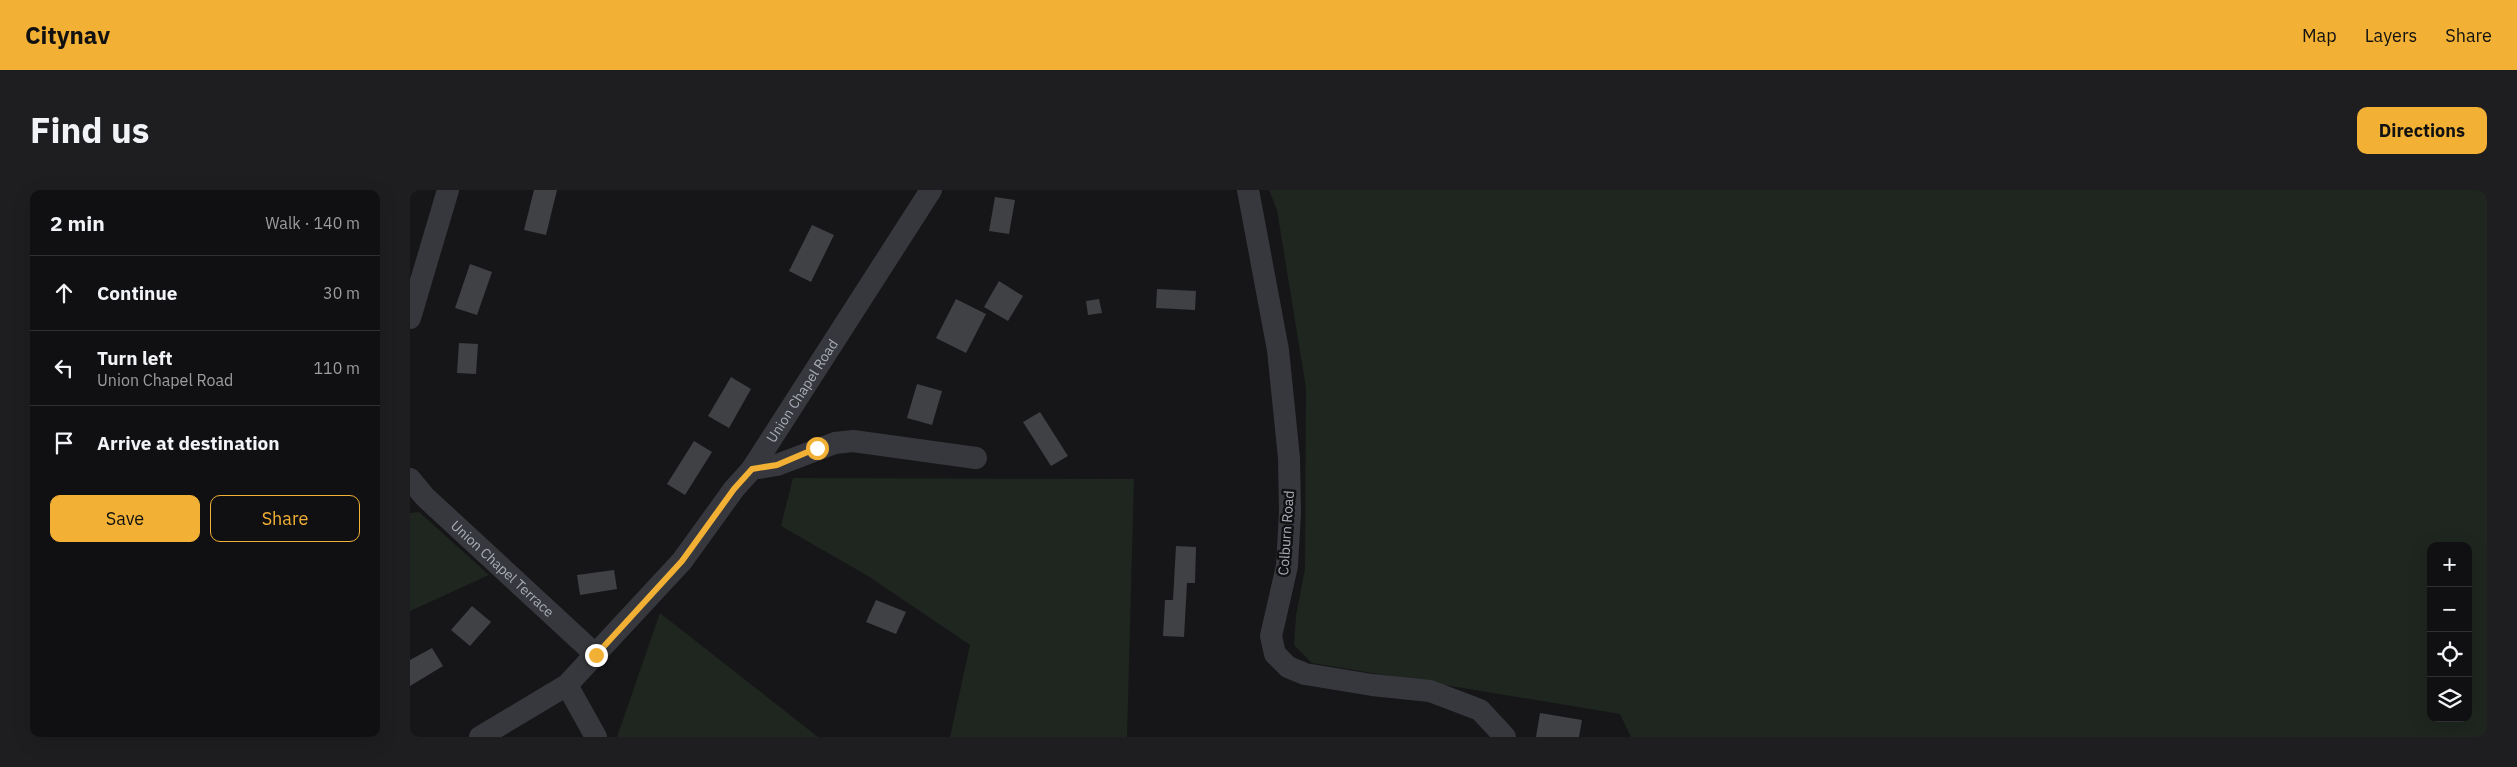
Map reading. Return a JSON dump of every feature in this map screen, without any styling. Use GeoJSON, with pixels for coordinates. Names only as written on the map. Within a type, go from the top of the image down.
{"type":"FeatureCollection","features":[{"type":"Feature","properties":{"kind":"street"},"geometry":{"type":"LineString","coordinates":[[410,318],[448,190]]}},
{"type":"Feature","properties":{"kind":"street","name":"Union Chapel Road"},"geometry":{"type":"LineString","coordinates":[[480,737],[567,685],[682,561],[734,489],[752,469],[931,190]]}},
{"type":"Feature","properties":{"kind":"street","name":"Colburn Road"},"geometry":{"type":"LineString","coordinates":[[1248,190],[1278,350],[1289,458],[1290,512],[1286,566],[1271,636],[1275,654],[1288,667],[1305,674],[1372,686],[1430,691],[1480,710],[1504,737]]}},
{"type":"Feature","properties":{"kind":"street"},"geometry":{"type":"LineString","coordinates":[[752,469],[777,465],[835,443],[853,441],[976,458]]}},
{"type":"Feature","properties":{"kind":"street","name":"Union Chapel Terrace"},"geometry":{"type":"LineString","coordinates":[[410,480],[425,497],[596,655]]}},
{"type":"Feature","properties":{"kind":"street"},"geometry":{"type":"LineString","coordinates":[[567,685],[596,737]]}},
{"type":"Feature","properties":{"kind":"shaded area"},"geometry":{"type":"Polygon","coordinates":[[[1269,190],[2487,190],[2487,737],[1631,737],[1620,714],[1312,663],[1294,645],[1296,616],[1305,569],[1306,388],[1277,210],[1269,190]]]}},
{"type":"Feature","properties":{"kind":"shaded area"},"geometry":{"type":"Polygon","coordinates":[[[793,478],[1134,479],[1127,737],[950,737],[970,645],[868,576],[781,526],[793,478]]]}},
{"type":"Feature","properties":{"kind":"shaded area"},"geometry":{"type":"Polygon","coordinates":[[[419,512],[489,575],[410,611],[410,513],[419,512]]]}},
{"type":"Feature","properties":{"kind":"shaded area"},"geometry":{"type":"Polygon","coordinates":[[[660,613],[818,737],[617,737],[660,613]]]}},
{"type":"Feature","properties":{"kind":"building"},"geometry":{"type":"Polygon","coordinates":[[[534,190],[557,190],[546,235],[524,230],[534,190]]]}},
{"type":"Feature","properties":{"kind":"building"},"geometry":{"type":"Polygon","coordinates":[[[995,197],[1015,200],[1009,234],[989,231],[995,197]]]}},
{"type":"Feature","properties":{"kind":"building"},"geometry":{"type":"Polygon","coordinates":[[[812,225],[834,235],[811,282],[789,271],[812,225]]]}},
{"type":"Feature","properties":{"kind":"building"},"geometry":{"type":"Polygon","coordinates":[[[470,264],[492,272],[477,315],[455,308],[470,264]]]}},
{"type":"Feature","properties":{"kind":"building"},"geometry":{"type":"Polygon","coordinates":[[[999,281],[1023,296],[1008,321],[984,307],[999,281]]]}},
{"type":"Feature","properties":{"kind":"building"},"geometry":{"type":"Polygon","coordinates":[[[1157,289],[1196,291],[1195,310],[1156,308],[1157,289]]]}},
{"type":"Feature","properties":{"kind":"building"},"geometry":{"type":"Polygon","coordinates":[[[956,299],[986,314],[966,353],[936,338],[956,299]]]}},
{"type":"Feature","properties":{"kind":"building"},"geometry":{"type":"Polygon","coordinates":[[[1099,299],[1102,313],[1088,315],[1086,301],[1099,299]]]}},
{"type":"Feature","properties":{"kind":"building"},"geometry":{"type":"Polygon","coordinates":[[[459,343],[478,344],[476,374],[457,373],[459,343]]]}},
{"type":"Feature","properties":{"kind":"building"},"geometry":{"type":"Polygon","coordinates":[[[731,377],[751,389],[729,428],[708,416],[731,377]]]}},
{"type":"Feature","properties":{"kind":"building"},"geometry":{"type":"Polygon","coordinates":[[[917,384],[942,391],[932,425],[907,418],[917,384]]]}},
{"type":"Feature","properties":{"kind":"building"},"geometry":{"type":"Polygon","coordinates":[[[1040,412],[1068,456],[1051,466],[1023,422],[1040,412]]]}},
{"type":"Feature","properties":{"kind":"building"},"geometry":{"type":"Polygon","coordinates":[[[694,441],[712,452],[685,495],[667,484],[694,441]]]}},
{"type":"Feature","properties":{"kind":"building"},"geometry":{"type":"Polygon","coordinates":[[[1176,546],[1196,547],[1195,583],[1187,583],[1184,637],[1163,636],[1165,600],[1173,600],[1176,546]]]}},
{"type":"Feature","properties":{"kind":"building"},"geometry":{"type":"Polygon","coordinates":[[[614,570],[617,589],[580,595],[577,575],[614,570]]]}},
{"type":"Feature","properties":{"kind":"building"},"geometry":{"type":"Polygon","coordinates":[[[876,600],[906,612],[896,634],[866,622],[876,600]]]}},
{"type":"Feature","properties":{"kind":"building"},"geometry":{"type":"Polygon","coordinates":[[[472,606],[491,622],[470,646],[451,630],[472,606]]]}},
{"type":"Feature","properties":{"kind":"building"},"geometry":{"type":"Polygon","coordinates":[[[432,648],[443,666],[410,686],[410,660],[432,648]]]}},
{"type":"Feature","properties":{"kind":"building"},"geometry":{"type":"Polygon","coordinates":[[[1540,713],[1582,720],[1579,737],[1536,737],[1540,713]]]}},
{"type":"Feature","properties":{"kind":"route"},"geometry":{"type":"LineString","coordinates":[[596,655],[682,561],[734,489],[752,469],[777,465],[817,448]]}}]}
